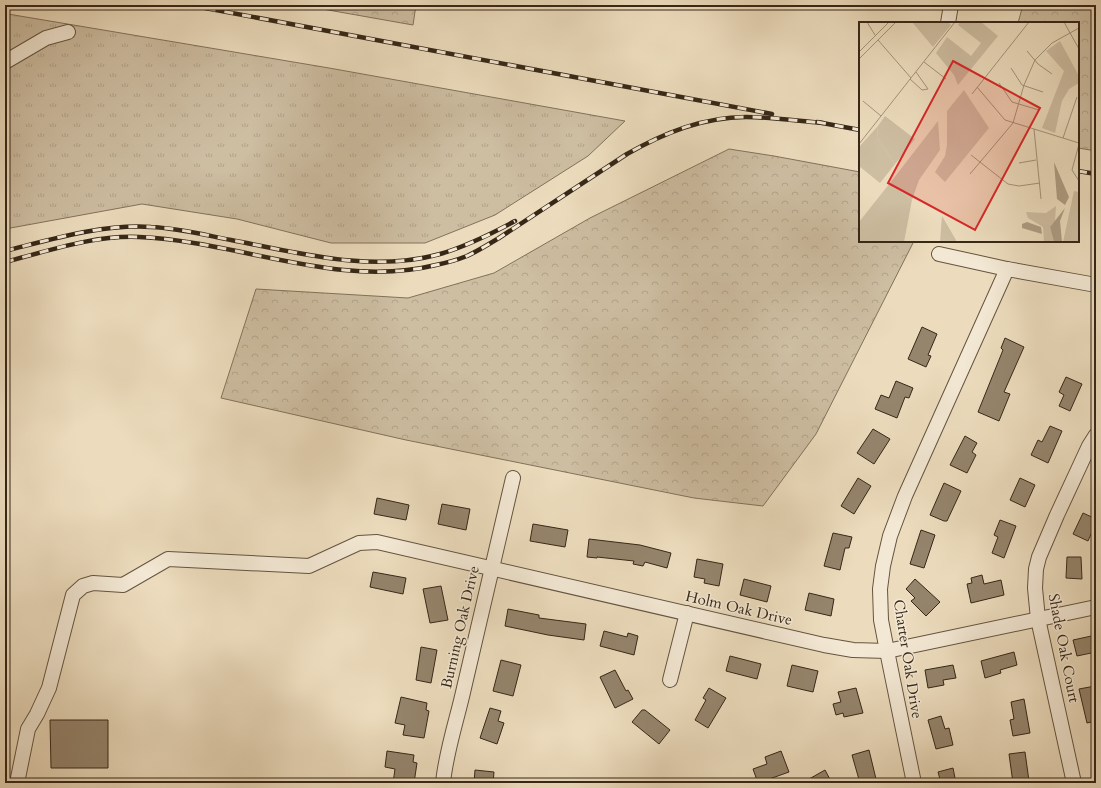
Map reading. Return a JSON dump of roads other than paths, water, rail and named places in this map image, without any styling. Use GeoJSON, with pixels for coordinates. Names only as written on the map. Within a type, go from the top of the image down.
{"type":"FeatureCollection","features":[{"type":"Feature","properties":{"kind":"street"},"geometry":{"type":"LineString","coordinates":[[948,22],[951,5]]}},
{"type":"Feature","properties":{"kind":"street"},"geometry":{"type":"LineString","coordinates":[[5,62],[46,38],[68,32]]}},
{"type":"Feature","properties":{"kind":"street"},"geometry":{"type":"LineString","coordinates":[[939,254],[1007,269],[1096,285]]}},
{"type":"Feature","properties":{"kind":"street","name":"Charter Oak Drive"},"geometry":{"type":"LineString","coordinates":[[914,783],[881,620],[880,588],[883,566],[890,536],[905,496],[1007,269]]}},
{"type":"Feature","properties":{"kind":"street","name":"Shade Oak Court"},"geometry":{"type":"LineString","coordinates":[[1074,783],[1038,619],[1035,588],[1036,569],[1039,557],[1089,446],[1096,435]]}},
{"type":"Feature","properties":{"kind":"street","name":"Burning Oak Drive"},"geometry":{"type":"LineString","coordinates":[[443,783],[449,747],[458,717],[490,568],[513,478]]}},
{"type":"Feature","properties":{"kind":"street","name":"Holm Oak Drive"},"geometry":{"type":"LineString","coordinates":[[17,783],[28,729],[49,688],[73,595],[83,586],[93,583],[123,585],[168,560],[309,566],[359,543],[377,542],[824,645],[852,650],[887,651],[1096,607]]}},
{"type":"Feature","properties":{"kind":"street"},"geometry":{"type":"LineString","coordinates":[[670,680],[687,613]]}},
{"type":"Feature","properties":{"kind":"railway"},"geometry":{"type":"LineString","coordinates":[[189,5],[772,114]]}},
{"type":"Feature","properties":{"kind":"railway"},"geometry":{"type":"LineString","coordinates":[[5,262],[88,241],[122,237],[139,237],[176,240],[213,246],[288,262],[325,268],[362,271],[399,271],[436,265],[452,261],[479,250],[627,154],[670,133],[699,123],[730,118],[775,118],[823,123]]}},
{"type":"Feature","properties":{"kind":"railway"},"geometry":{"type":"LineString","coordinates":[[817,122],[859,130]]}},
{"type":"Feature","properties":{"kind":"railway"},"geometry":{"type":"LineString","coordinates":[[1079,171],[1096,174]]}},
{"type":"Feature","properties":{"kind":"railway"},"geometry":{"type":"LineString","coordinates":[[5,251],[59,237],[95,230],[151,227],[181,230],[336,259],[388,262],[414,259],[450,251],[497,231],[515,221]]}}]}
